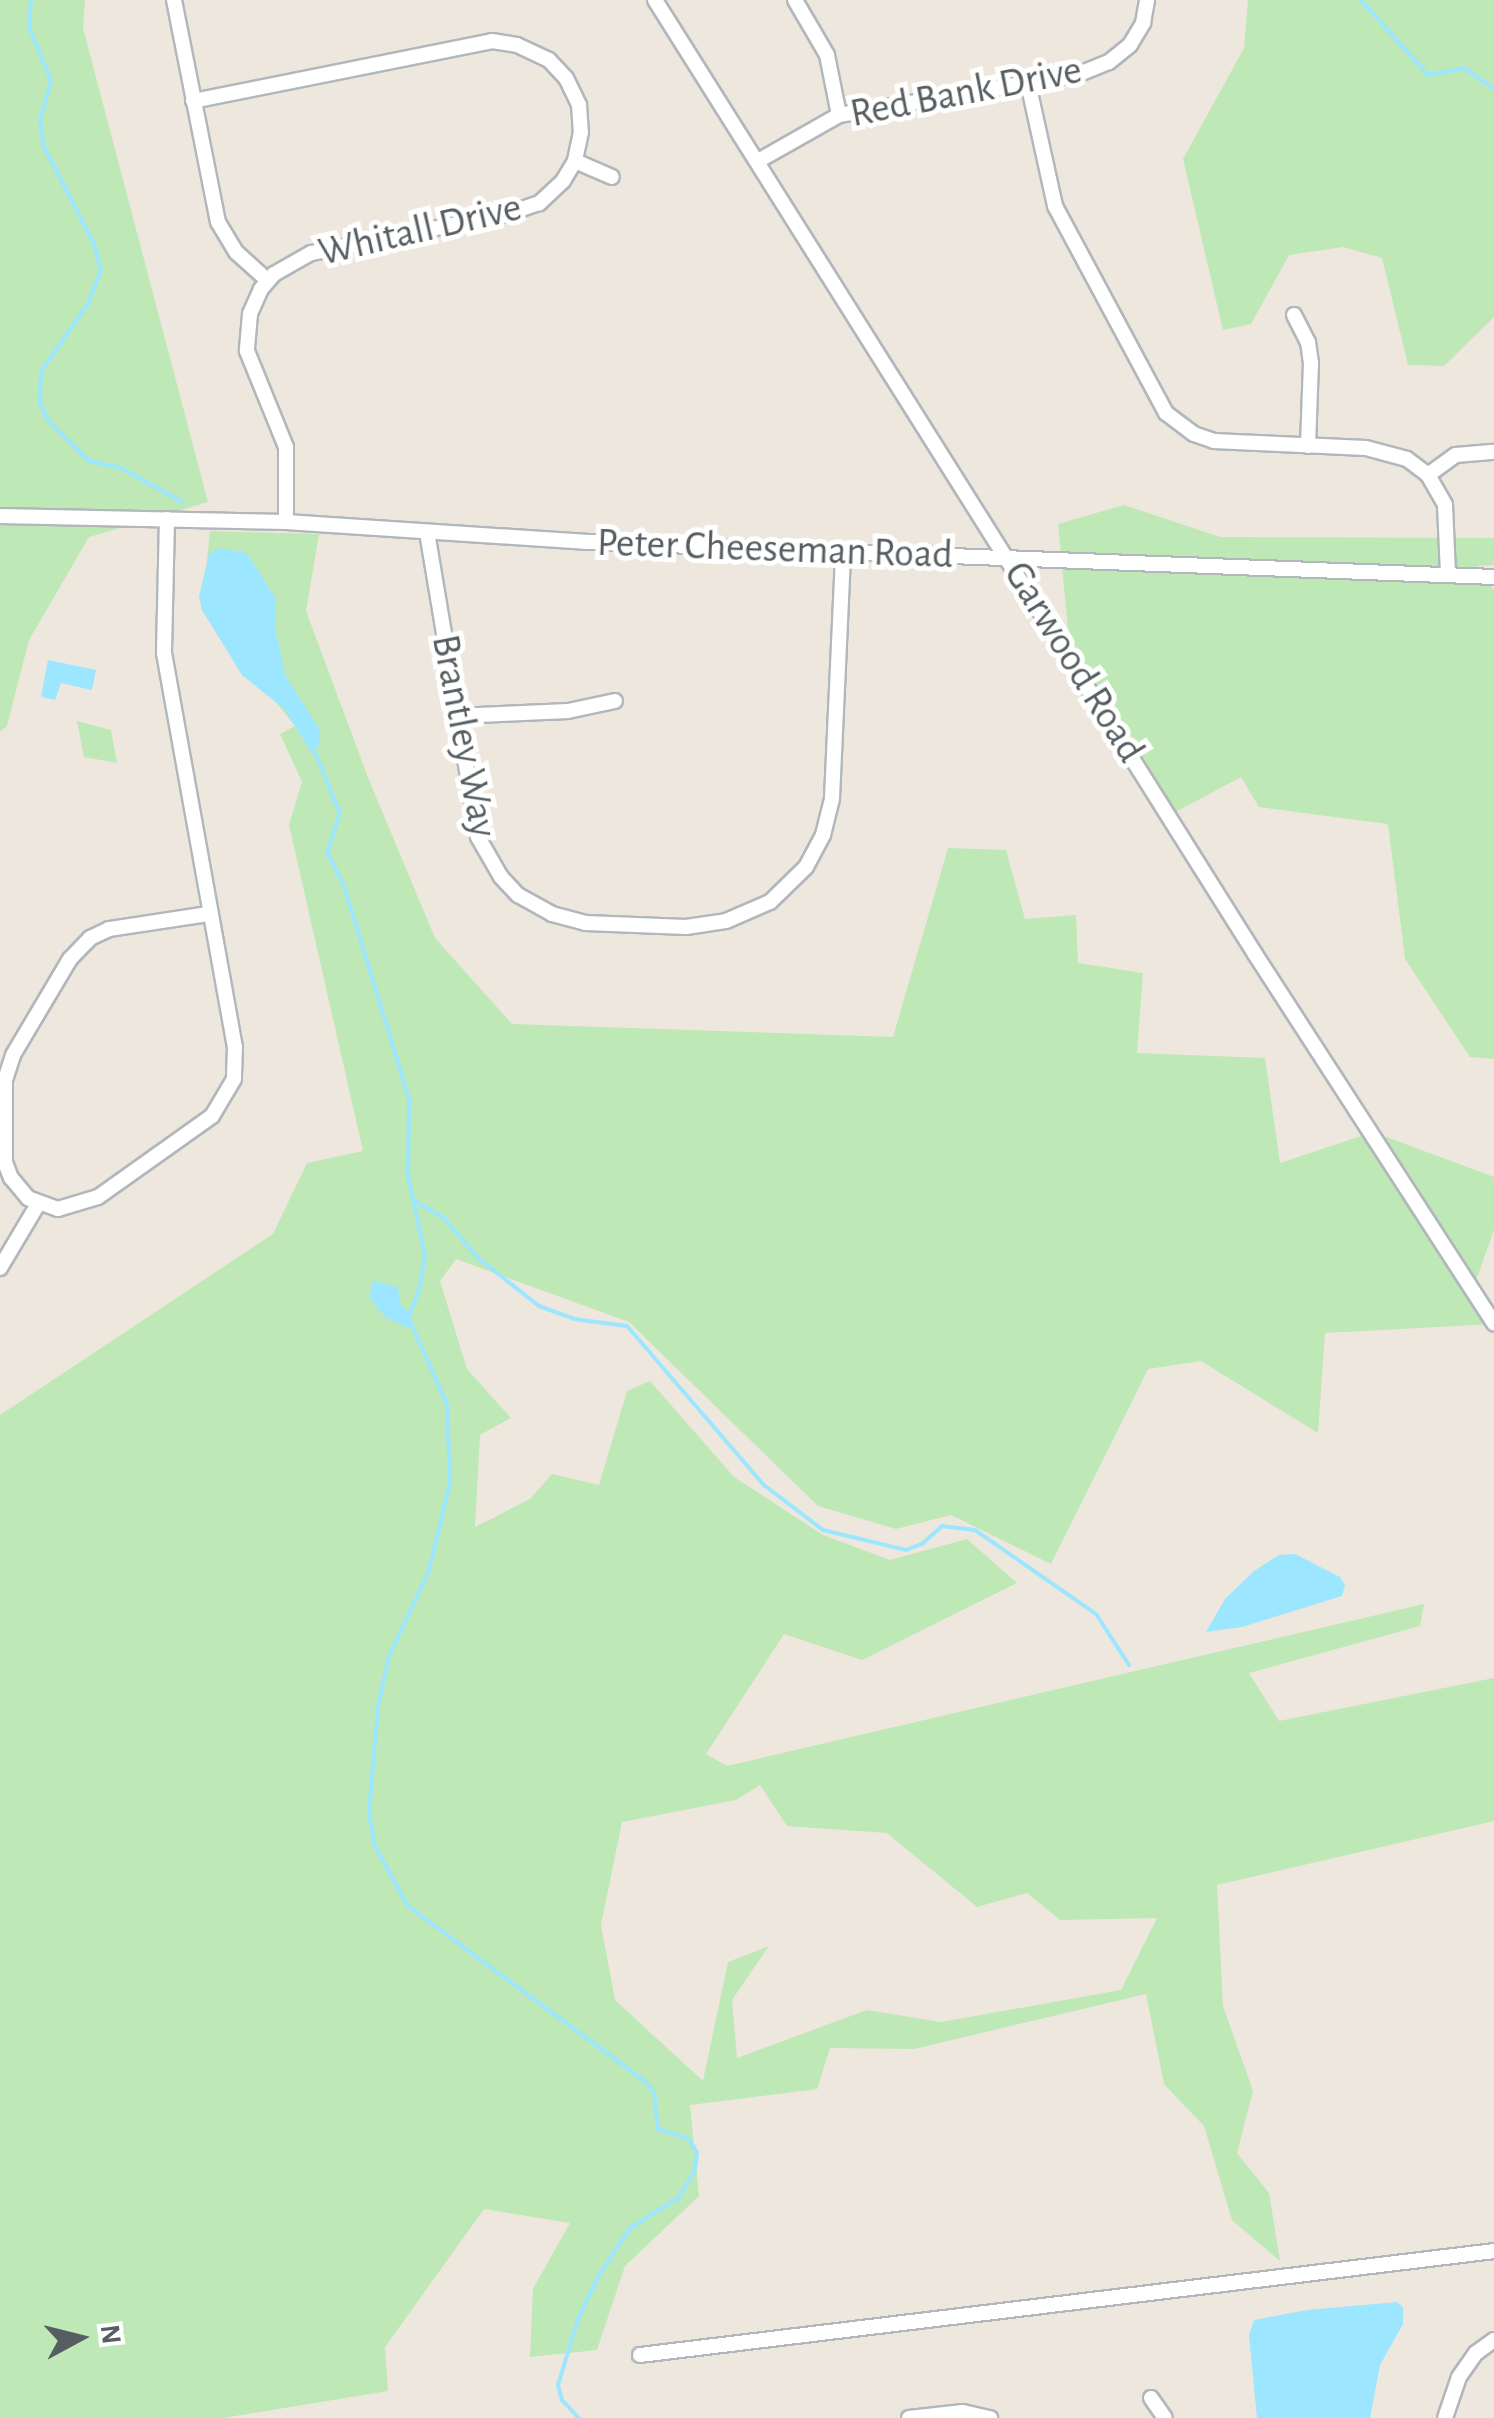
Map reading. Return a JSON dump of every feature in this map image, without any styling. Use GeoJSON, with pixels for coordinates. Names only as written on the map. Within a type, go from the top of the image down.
{"type":"FeatureCollection","features":[{"type":"Feature","properties":{"kind":"street"},"geometry":{"type":"LineString","coordinates":[[174,0],[218,222],[236,252],[267,280]]}},
{"type":"Feature","properties":{"kind":"street","name":"Garwood Road"},"geometry":{"type":"LineString","coordinates":[[655,0],[1255,954],[1494,1324]]}},
{"type":"Feature","properties":{"kind":"street"},"geometry":{"type":"LineString","coordinates":[[796,0],[827,55],[838,116]]}},
{"type":"Feature","properties":{"kind":"street","name":"Red Bank Drive"},"geometry":{"type":"LineString","coordinates":[[758,161],[838,116],[1079,74],[1109,62],[1130,45],[1144,23],[1147,0]]}},
{"type":"Feature","properties":{"kind":"street"},"geometry":{"type":"LineString","coordinates":[[194,101],[466,44],[505,42],[539,53],[566,78],[581,118],[574,160],[612,177]]}},
{"type":"Feature","properties":{"kind":"street"},"geometry":{"type":"LineString","coordinates":[[1028,83],[1055,206],[1162,408],[1188,430],[1214,441],[1383,450],[1407,459],[1428,475],[1447,514],[1448,575]]}},
{"type":"Feature","properties":{"kind":"street","name":"Whitall Drive"},"geometry":{"type":"LineString","coordinates":[[286,522],[286,447],[256,378],[247,343],[250,314],[267,280],[300,258],[321,250],[530,207],[555,190],[574,160]]}},
{"type":"Feature","properties":{"kind":"street"},"geometry":{"type":"LineString","coordinates":[[1294,315],[1308,342],[1311,363],[1308,446]]}},
{"type":"Feature","properties":{"kind":"street"},"geometry":{"type":"LineString","coordinates":[[1428,475],[1456,455],[1494,452]]}},
{"type":"Feature","properties":{"kind":"street","name":"Peter Cheeseman Road"},"geometry":{"type":"LineString","coordinates":[[0,516],[286,522],[1009,560],[1494,577]]}},
{"type":"Feature","properties":{"kind":"street"},"geometry":{"type":"LineString","coordinates":[[167,519],[164,653],[236,1058],[226,1100],[203,1124],[89,1202],[58,1208],[38,1204],[11,1178],[4,1153],[4,1088],[18,1046],[70,960],[90,938],[122,925],[208,914]]}},
{"type":"Feature","properties":{"kind":"street","name":"Brantley Way"},"geometry":{"type":"LineString","coordinates":[[427,532],[478,837],[501,877],[528,902],[562,918],[606,924],[700,926],[750,914],[780,895],[798,877],[827,823],[843,552]]}},
{"type":"Feature","properties":{"kind":"street"},"geometry":{"type":"LineString","coordinates":[[456,716],[568,711],[615,701]]}},
{"type":"Feature","properties":{"kind":"street"},"geometry":{"type":"LineString","coordinates":[[0,1268],[38,1204]]}},
{"type":"Feature","properties":{"kind":"street"},"geometry":{"type":"LineString","coordinates":[[640,2356],[1494,2251]]}},
{"type":"Feature","properties":{"kind":"street"},"geometry":{"type":"LineString","coordinates":[[1445,2418],[1458,2378],[1476,2353],[1494,2340]]}},
{"type":"Feature","properties":{"kind":"street"},"geometry":{"type":"LineString","coordinates":[[1152,2398],[1164,2418]]}},
{"type":"Feature","properties":{"kind":"street"},"geometry":{"type":"LineString","coordinates":[[909,2418],[963,2412],[990,2418]]}},
{"type":"Feature","properties":{"kind":"green space"},"geometry":{"type":"Polygon","coordinates":[[[0,0],[85,0],[83,28],[208,502],[89,537],[29,640],[7,726],[0,732],[0,0]]]}},
{"type":"Feature","properties":{"kind":"green space"},"geometry":{"type":"Polygon","coordinates":[[[1248,0],[1494,0],[1494,317],[1444,366],[1408,365],[1382,258],[1343,247],[1289,255],[1251,324],[1223,330],[1183,159],[1244,48],[1248,0]]]}},
{"type":"Feature","properties":{"kind":"green space"},"geometry":{"type":"Polygon","coordinates":[[[1124,505],[1220,537],[1494,538],[1494,565],[1477,566],[1494,590],[1494,1059],[1470,1057],[1405,959],[1388,824],[1259,807],[1241,777],[1166,817],[1071,660],[1058,524],[1124,505]]]}},
{"type":"Feature","properties":{"kind":"green space"},"geometry":{"type":"Polygon","coordinates":[[[210,531],[319,534],[306,611],[369,780],[435,938],[512,1024],[893,1037],[948,848],[1006,850],[1025,919],[1076,915],[1078,963],[1143,973],[1137,1053],[1265,1058],[1280,1163],[1373,1132],[1494,1177],[1494,1230],[1474,1286],[1494,1324],[1325,1333],[1318,1433],[1201,1361],[1148,1369],[1051,1564],[951,1515],[896,1529],[818,1506],[629,1322],[456,1259],[440,1281],[467,1369],[511,1418],[480,1435],[475,1527],[530,1499],[552,1474],[599,1485],[627,1391],[650,1381],[734,1477],[823,1535],[890,1560],[967,1539],[1017,1583],[862,1660],[784,1634],[706,1754],[727,1766],[1424,1604],[1420,1626],[1249,1673],[1279,1721],[1494,1678],[1494,1821],[1217,1885],[1223,2006],[1253,2091],[1237,2153],[1269,2193],[1280,2261],[1232,2220],[1204,2126],[1164,2084],[1146,1994],[914,2049],[830,2048],[817,2089],[690,2105],[699,2196],[625,2266],[597,2350],[530,2357],[533,2289],[570,2223],[484,2209],[385,2347],[388,2391],[223,2418],[0,2418],[0,1415],[273,1234],[307,1163],[363,1151],[289,825],[302,782],[280,734],[295,726],[202,610],[210,531]],[[760,1785],[736,1800],[622,1822],[601,1925],[615,2000],[703,2081],[728,1962],[769,1946],[732,2000],[737,2058],[867,2010],[941,2022],[1121,1990],[1157,1918],[1060,1920],[1027,1893],[977,1907],[887,1833],[787,1826],[760,1785]]]}},
{"type":"Feature","properties":{"kind":"green space"},"geometry":{"type":"Polygon","coordinates":[[[77,721],[111,730],[117,763],[84,757],[77,721]]]}},
{"type":"Feature","properties":{"kind":"water"},"geometry":{"type":"Polygon","coordinates":[[[220,548],[247,553],[275,597],[276,632],[285,675],[320,730],[320,743],[312,753],[284,709],[242,675],[202,610],[199,597],[209,554],[220,548]]]}},
{"type":"Feature","properties":{"kind":"water"},"geometry":{"type":"Polygon","coordinates":[[[48,660],[96,670],[92,690],[61,683],[55,700],[41,697],[48,660]]]}},
{"type":"Feature","properties":{"kind":"water"},"geometry":{"type":"Polygon","coordinates":[[[375,1281],[398,1287],[400,1304],[412,1315],[410,1329],[385,1317],[370,1299],[371,1284],[375,1281]]]}},
{"type":"Feature","properties":{"kind":"water"},"geometry":{"type":"Polygon","coordinates":[[[1295,1554],[1340,1577],[1345,1585],[1342,1596],[1242,1627],[1206,1632],[1225,1599],[1254,1571],[1279,1555],[1295,1554]]]}},
{"type":"Feature","properties":{"kind":"water"},"geometry":{"type":"Polygon","coordinates":[[[1397,2302],[1403,2307],[1403,2324],[1380,2365],[1370,2418],[1257,2418],[1249,2335],[1254,2320],[1307,2310],[1397,2302]]]}},
{"type":"Feature","properties":{"kind":"waterway"},"geometry":{"type":"LineString","coordinates":[[31,0],[29,27],[51,81],[40,120],[44,147],[94,244],[101,270],[88,304],[41,371],[40,404],[49,422],[89,461],[121,468],[182,502]]}},
{"type":"Feature","properties":{"kind":"waterway"},"geometry":{"type":"LineString","coordinates":[[1361,0],[1428,75],[1464,68],[1494,89]]}},
{"type":"Feature","properties":{"kind":"waterway"},"geometry":{"type":"LineString","coordinates":[[313,747],[340,814],[327,852],[344,886],[409,1099],[408,1176],[425,1255],[420,1287],[410,1314]]}},
{"type":"Feature","properties":{"kind":"waterway"},"geometry":{"type":"LineString","coordinates":[[414,1201],[443,1217],[478,1258],[539,1306],[574,1319],[627,1326],[764,1485],[823,1530],[906,1550],[922,1544],[942,1526],[975,1530],[1096,1614],[1129,1665]]}},
{"type":"Feature","properties":{"kind":"waterway"},"geometry":{"type":"LineString","coordinates":[[411,1323],[447,1405],[450,1482],[429,1571],[389,1656],[378,1706],[369,1813],[375,1846],[408,1906],[643,2080],[654,2092],[658,2129],[689,2139],[697,2153],[695,2170],[678,2198],[630,2228],[599,2275],[578,2319],[558,2385],[562,2400],[579,2418]]}}]}
